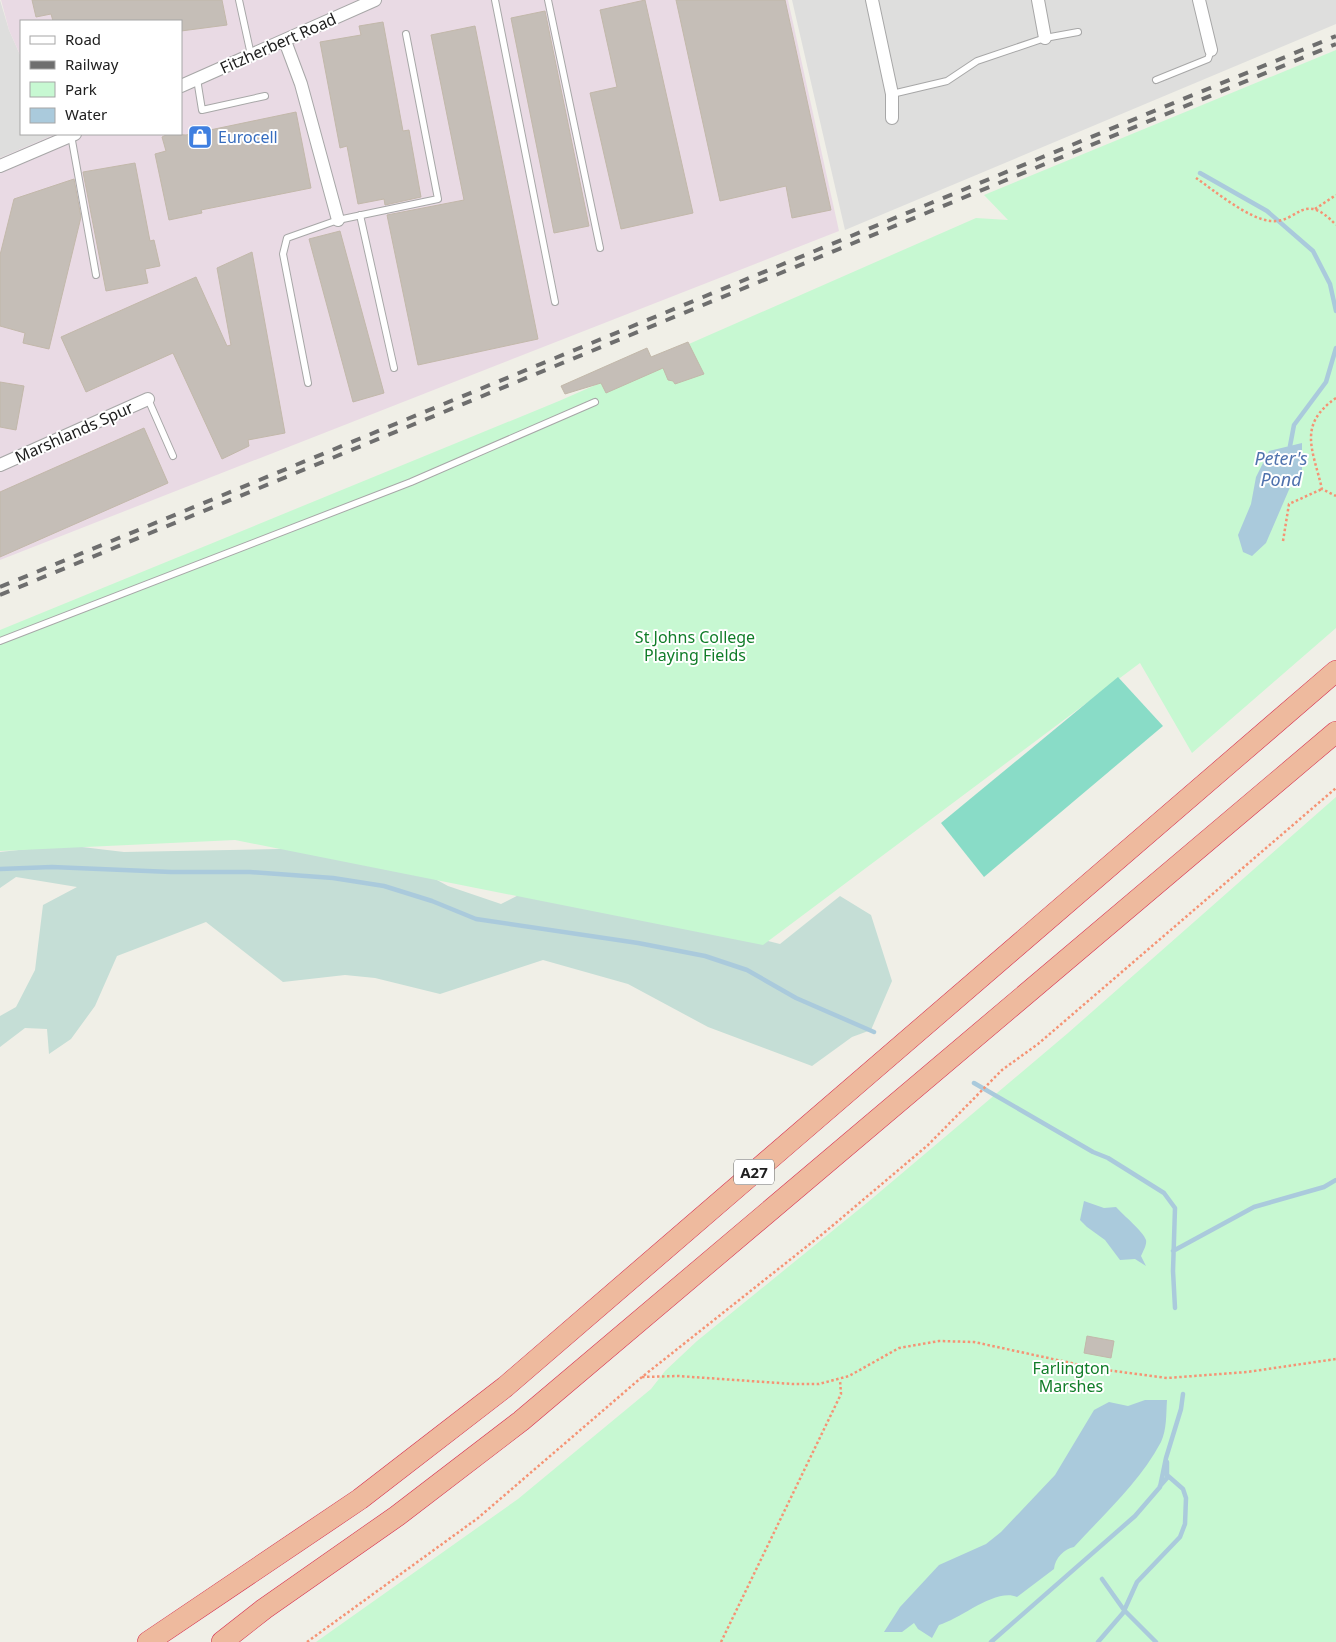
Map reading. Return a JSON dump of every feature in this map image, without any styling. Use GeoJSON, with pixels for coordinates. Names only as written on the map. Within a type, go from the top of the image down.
{"type":"FeatureCollection","features":[{"type":"Feature","properties":{"kind":"highway","name":"A27"},"geometry":{"type":"LineString","coordinates":[[148,1642],[360,1499],[505,1387],[1336,671]]}},
{"type":"Feature","properties":{"kind":"highway","name":"A27"},"geometry":{"type":"LineString","coordinates":[[208,1642],[264,1609],[397,1516],[521,1421],[1336,732]]}},
{"type":"Feature","properties":{"kind":"highway"},"geometry":{"type":"LineString","coordinates":[[222,1642],[264,1609]]}},
{"type":"Feature","properties":{"kind":"street","name":"Fitzherbert Road"},"geometry":{"type":"LineString","coordinates":[[182,86],[375,0]]}},
{"type":"Feature","properties":{"kind":"street"},"geometry":{"type":"LineString","coordinates":[[872,0],[892,94],[892,118]]}},
{"type":"Feature","properties":{"kind":"street"},"geometry":{"type":"LineString","coordinates":[[1038,0],[1045,38]]}},
{"type":"Feature","properties":{"kind":"street"},"geometry":{"type":"LineString","coordinates":[[1199,0],[1211,50]]}},
{"type":"Feature","properties":{"kind":"street"},"geometry":{"type":"LineString","coordinates":[[285,41],[301,84],[338,220]]}},
{"type":"Feature","properties":{"kind":"street"},"geometry":{"type":"LineString","coordinates":[[0,166],[73,135]]}},
{"type":"Feature","properties":{"kind":"street","name":"Marshlands Spur"},"geometry":{"type":"LineString","coordinates":[[0,465],[148,399]]}},
{"type":"Feature","properties":{"kind":"lane"},"geometry":{"type":"LineString","coordinates":[[239,0],[251,55]]}},
{"type":"Feature","properties":{"kind":"lane"},"geometry":{"type":"LineString","coordinates":[[495,0],[555,302]]}},
{"type":"Feature","properties":{"kind":"lane"},"geometry":{"type":"LineString","coordinates":[[548,0],[600,248]]}},
{"type":"Feature","properties":{"kind":"lane"},"geometry":{"type":"LineString","coordinates":[[892,94],[947,81],[977,62],[1045,38],[1078,32]]}},
{"type":"Feature","properties":{"kind":"lane"},"geometry":{"type":"LineString","coordinates":[[308,383],[283,254],[287,238],[338,220],[438,198],[406,34]]}},
{"type":"Feature","properties":{"kind":"lane"},"geometry":{"type":"LineString","coordinates":[[1156,80],[1201,63],[1208,59],[1211,50]]}},
{"type":"Feature","properties":{"kind":"lane"},"geometry":{"type":"LineString","coordinates":[[197,79],[202,110],[265,96]]}},
{"type":"Feature","properties":{"kind":"lane"},"geometry":{"type":"LineString","coordinates":[[73,135],[96,275]]}},
{"type":"Feature","properties":{"kind":"lane"},"geometry":{"type":"LineString","coordinates":[[360,216],[394,368]]}},
{"type":"Feature","properties":{"kind":"lane"},"geometry":{"type":"LineString","coordinates":[[148,399],[173,456]]}},
{"type":"Feature","properties":{"kind":"lane"},"geometry":{"type":"LineString","coordinates":[[0,641],[411,482],[595,402]]}},
{"type":"Feature","properties":{"kind":"path"},"geometry":{"type":"LineString","coordinates":[[1196,178],[1254,217],[1271,221],[1283,218],[1302,209],[1315,209],[1336,226]]}},
{"type":"Feature","properties":{"kind":"path"},"geometry":{"type":"LineString","coordinates":[[1315,209],[1336,195]]}},
{"type":"Feature","properties":{"kind":"path"},"geometry":{"type":"LineString","coordinates":[[1336,398],[1323,407],[1312,422],[1310,440],[1322,489],[1336,496]]}},
{"type":"Feature","properties":{"kind":"path"},"geometry":{"type":"LineString","coordinates":[[1283,541],[1289,504],[1322,489]]}},
{"type":"Feature","properties":{"kind":"path"},"geometry":{"type":"LineString","coordinates":[[307,1642],[478,1518],[642,1377],[825,1232],[928,1145],[992,1080],[1038,1044],[1336,788]]}},
{"type":"Feature","properties":{"kind":"path"},"geometry":{"type":"LineString","coordinates":[[642,1377],[678,1376],[819,1384],[840,1380],[899,1348],[939,1341],[974,1342],[1099,1369],[1167,1378],[1247,1372],[1336,1359]]}},
{"type":"Feature","properties":{"kind":"path"},"geometry":{"type":"LineString","coordinates":[[721,1642],[841,1394],[840,1380]]}},
{"type":"Feature","properties":{"kind":"shaded area"},"geometry":{"type":"Polygon","coordinates":[[[0,0],[9,30],[20,55],[20,135],[54,135],[0,158],[0,0]]]}},
{"type":"Feature","properties":{"kind":"shaded area"},"geometry":{"type":"Polygon","coordinates":[[[1,0],[788,0],[839,231],[0,560],[0,158],[53,135],[182,135],[182,20],[20,20],[20,55],[9,30],[1,0]]]}},
{"type":"Feature","properties":{"kind":"shaded area"},"geometry":{"type":"Polygon","coordinates":[[[792,0],[1336,0],[1336,24],[845,230],[792,0]]]}},
{"type":"Feature","properties":{"kind":"shaded area"},"geometry":{"type":"Polygon","coordinates":[[[65,845],[124,852],[330,848],[400,860],[448,886],[501,904],[542,883],[780,944],[840,896],[871,915],[892,981],[871,1030],[852,1037],[812,1066],[708,1027],[628,984],[543,960],[440,994],[375,978],[345,975],[283,982],[206,922],[117,956],[95,1006],[71,1039],[49,1054],[47,1029],[25,1028],[0,1047],[0,1016],[16,1007],[35,970],[43,905],[77,887],[16,877],[0,888],[0,852],[65,845]]]}},
{"type":"Feature","properties":{"kind":"green space","name":"St Johns College Playing Fields"},"geometry":{"type":"Polygon","coordinates":[[[1336,50],[1336,628],[1192,753],[1140,663],[763,945],[235,840],[0,851],[0,630],[559,401],[976,218],[1008,220],[984,195],[1336,50]]]}},
{"type":"Feature","properties":{"kind":"green space"},"geometry":{"type":"Polygon","coordinates":[[[1118,677],[1163,726],[984,877],[941,823],[1118,677]]]}},
{"type":"Feature","properties":{"kind":"green space","name":"Farlington Marshes"},"geometry":{"type":"Polygon","coordinates":[[[1336,797],[1336,1642],[316,1642],[518,1499],[651,1389],[665,1371],[697,1341],[868,1202],[1068,1033],[1336,797]]]}},
{"type":"Feature","properties":{"kind":"water","name":"Peter's Pond"},"geometry":{"type":"Polygon","coordinates":[[[1302,443],[1302,477],[1291,485],[1266,543],[1252,556],[1243,552],[1238,535],[1251,504],[1256,477],[1269,451],[1302,443]]]}},
{"type":"Feature","properties":{"kind":"water"},"geometry":{"type":"Polygon","coordinates":[[[1084,1201],[1104,1208],[1116,1207],[1137,1228],[1146,1240],[1141,1256],[1146,1266],[1135,1259],[1120,1260],[1105,1240],[1080,1220],[1084,1201]]]}},
{"type":"Feature","properties":{"kind":"water"},"geometry":{"type":"Polygon","coordinates":[[[1145,1400],[1167,1400],[1165,1427],[1161,1442],[1143,1471],[1074,1547],[1061,1555],[1056,1561],[1054,1569],[1017,1597],[1008,1595],[988,1600],[939,1625],[932,1638],[918,1629],[914,1623],[902,1632],[884,1632],[900,1607],[939,1565],[986,1544],[1001,1532],[1055,1475],[1094,1410],[1109,1402],[1128,1406],[1145,1400]]]}},
{"type":"Feature","properties":{"kind":"building"},"geometry":{"type":"Polygon","coordinates":[[[32,0],[222,0],[227,25],[182,31],[182,20],[53,20],[51,14],[36,17],[32,0]]]}},
{"type":"Feature","properties":{"kind":"building"},"geometry":{"type":"Polygon","coordinates":[[[645,0],[693,213],[621,229],[590,93],[617,87],[600,10],[645,0]]]}},
{"type":"Feature","properties":{"kind":"building"},"geometry":{"type":"Polygon","coordinates":[[[676,0],[785,0],[831,210],[792,218],[786,186],[720,201],[676,0]]]}},
{"type":"Feature","properties":{"kind":"building"},"geometry":{"type":"Polygon","coordinates":[[[545,11],[589,226],[554,233],[511,18],[545,11]]]}},
{"type":"Feature","properties":{"kind":"building"},"geometry":{"type":"Polygon","coordinates":[[[383,22],[403,131],[409,130],[421,197],[385,205],[384,199],[358,204],[347,146],[340,148],[320,42],[361,35],[359,26],[383,22]]]}},
{"type":"Feature","properties":{"kind":"building"},"geometry":{"type":"Polygon","coordinates":[[[475,26],[538,339],[418,365],[387,215],[464,200],[431,35],[475,26]]]}},
{"type":"Feature","properties":{"kind":"building"},"geometry":{"type":"Polygon","coordinates":[[[296,112],[311,188],[201,210],[202,213],[169,220],[155,154],[166,151],[162,137],[166,135],[186,135],[296,112]]]}},
{"type":"Feature","properties":{"kind":"building"},"geometry":{"type":"Polygon","coordinates":[[[135,163],[150,241],[154,240],[160,266],[145,269],[148,283],[106,291],[83,172],[135,163]]]}},
{"type":"Feature","properties":{"kind":"building"},"geometry":{"type":"Polygon","coordinates":[[[74,179],[81,217],[49,349],[23,343],[25,333],[0,326],[0,255],[14,199],[74,179]]]}},
{"type":"Feature","properties":{"kind":"building"},"geometry":{"type":"Polygon","coordinates":[[[340,231],[384,393],[353,402],[309,239],[340,231]]]}},
{"type":"Feature","properties":{"kind":"building"},"geometry":{"type":"Polygon","coordinates":[[[252,252],[285,433],[248,440],[249,446],[222,459],[173,353],[86,392],[61,337],[196,277],[227,346],[231,345],[217,268],[252,252]]]}},
{"type":"Feature","properties":{"kind":"building"},"geometry":{"type":"Polygon","coordinates":[[[688,342],[704,374],[675,384],[673,381],[668,380],[663,368],[606,393],[601,383],[565,394],[561,386],[647,348],[651,357],[688,342]]]}},
{"type":"Feature","properties":{"kind":"building"},"geometry":{"type":"Polygon","coordinates":[[[0,382],[24,386],[16,430],[0,427],[0,382]]]}},
{"type":"Feature","properties":{"kind":"building"},"geometry":{"type":"Polygon","coordinates":[[[144,428],[168,483],[0,557],[0,492],[144,428]]]}},
{"type":"Feature","properties":{"kind":"building"},"geometry":{"type":"Polygon","coordinates":[[[1087,1336],[1114,1341],[1111,1358],[1084,1353],[1087,1336]]]}},
{"type":"Feature","properties":{"kind":"waterway"},"geometry":{"type":"LineString","coordinates":[[1200,173],[1267,211],[1313,251],[1330,284],[1336,311]]}},
{"type":"Feature","properties":{"kind":"waterway"},"geometry":{"type":"LineString","coordinates":[[1290,446],[1294,425],[1326,382],[1336,348]]}},
{"type":"Feature","properties":{"kind":"waterway"},"geometry":{"type":"LineString","coordinates":[[0,869],[52,867],[171,872],[250,872],[333,878],[384,886],[432,901],[476,919],[638,943],[705,956],[747,970],[796,998],[874,1032]]}},
{"type":"Feature","properties":{"kind":"waterway"},"geometry":{"type":"LineString","coordinates":[[974,1083],[1093,1152],[1108,1158],[1164,1193],[1175,1208],[1173,1271],[1175,1308]]}},
{"type":"Feature","properties":{"kind":"waterway"},"geometry":{"type":"LineString","coordinates":[[1173,1251],[1254,1207],[1324,1187],[1336,1180]]}},
{"type":"Feature","properties":{"kind":"waterway"},"geometry":{"type":"LineString","coordinates":[[991,1642],[1135,1516],[1160,1487],[1166,1458],[1181,1409],[1183,1394]]}},
{"type":"Feature","properties":{"kind":"waterway"},"geometry":{"type":"LineString","coordinates":[[1160,1486],[1167,1478],[1167,1462]]}},
{"type":"Feature","properties":{"kind":"waterway"},"geometry":{"type":"LineString","coordinates":[[1098,1642],[1123,1613],[1137,1582],[1180,1537],[1185,1524],[1186,1498],[1183,1489],[1167,1475]]}},
{"type":"Feature","properties":{"kind":"waterway"},"geometry":{"type":"LineString","coordinates":[[1102,1579],[1124,1610],[1156,1642]]}},
{"type":"Feature","properties":{"kind":"railway"},"geometry":{"type":"LineString","coordinates":[[0,587],[1336,36]]}},
{"type":"Feature","properties":{"kind":"railway"},"geometry":{"type":"LineString","coordinates":[[0,595],[1336,44]]}},
{"type":"Feature","properties":{"kind":"place","name":"Eurocell"},"geometry":{"type":"Point","coordinates":[200,137]}}]}
